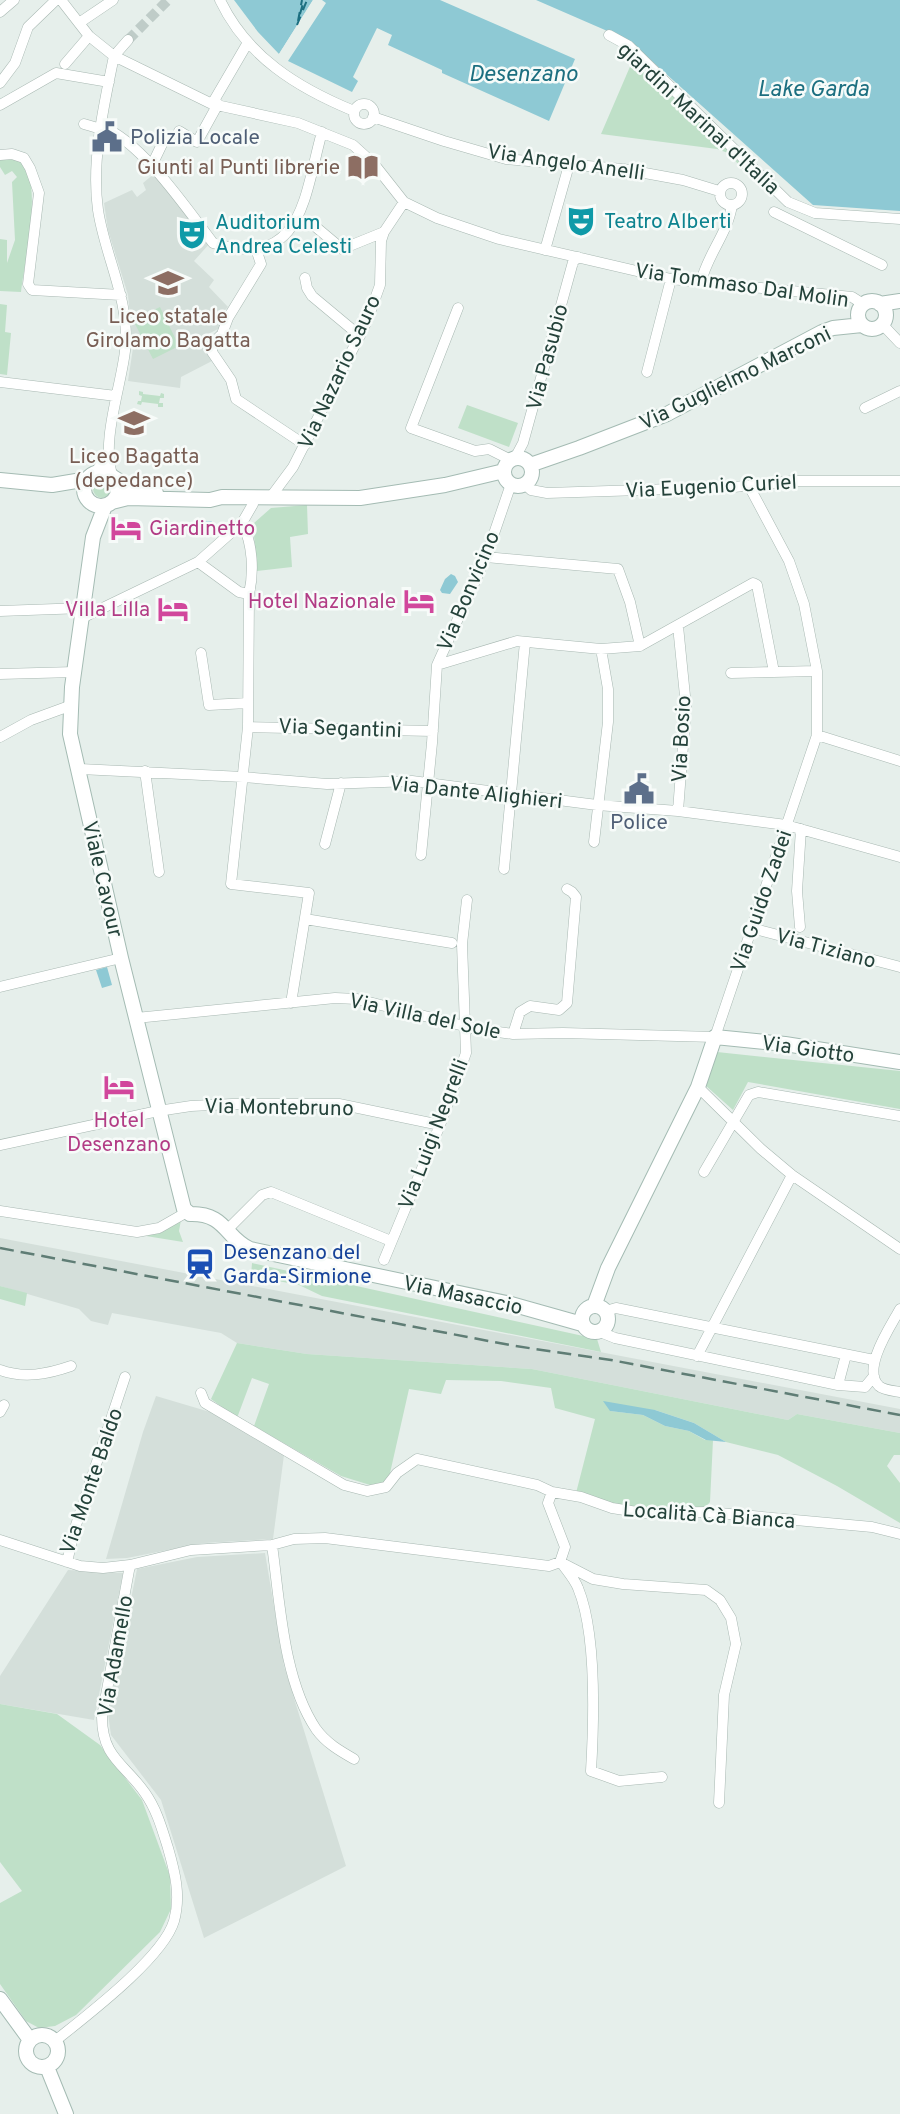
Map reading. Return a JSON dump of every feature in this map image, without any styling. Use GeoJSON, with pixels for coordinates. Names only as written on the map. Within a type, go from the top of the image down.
{"type":"FeatureCollection","features":[{"type":"Feature","properties":{"kind":"street"},"geometry":{"type":"LineString","coordinates":[[0,12],[14,0]]}},
{"type":"Feature","properties":{"kind":"street"},"geometry":{"type":"LineString","coordinates":[[0,83],[15,63],[28,26],[56,0]]}},
{"type":"Feature","properties":{"kind":"street"},"geometry":{"type":"LineString","coordinates":[[61,0],[89,36],[114,56],[215,104],[298,122],[354,145],[374,164],[404,202]]}},
{"type":"Feature","properties":{"kind":"street"},"geometry":{"type":"LineString","coordinates":[[79,23],[113,0]]}},
{"type":"Feature","properties":{"kind":"street"},"geometry":{"type":"LineString","coordinates":[[178,131],[197,142],[247,44],[220,0]]}},
{"type":"Feature","properties":{"kind":"street","name":"giardini Marinai d'Italia"},"geometry":{"type":"LineString","coordinates":[[609,35],[629,46],[788,202]]}},
{"type":"Feature","properties":{"kind":"street"},"geometry":{"type":"LineString","coordinates":[[65,64],[89,36]]}},
{"type":"Feature","properties":{"kind":"street"},"geometry":{"type":"LineString","coordinates":[[99,502],[85,487],[108,456],[125,349],[121,295],[98,211],[96,183],[108,82],[114,56],[128,40]]}},
{"type":"Feature","properties":{"kind":"street","name":"Via Angelo Anelli"},"geometry":{"type":"LineString","coordinates":[[247,44],[296,84],[354,111],[358,106],[367,104],[373,109],[373,117],[444,141],[506,159],[601,166],[682,180],[719,191]]}},
{"type":"Feature","properties":{"kind":"street"},"geometry":{"type":"LineString","coordinates":[[0,105],[56,73],[108,82]]}},
{"type":"Feature","properties":{"kind":"street"},"geometry":{"type":"LineString","coordinates":[[84,124],[113,131],[145,157],[213,243],[230,248],[256,249],[286,235],[300,219],[322,132]]}},
{"type":"Feature","properties":{"kind":"street"},"geometry":{"type":"LineString","coordinates":[[152,165],[164,140]]}},
{"type":"Feature","properties":{"kind":"street"},"geometry":{"type":"LineString","coordinates":[[0,155],[12,154],[24,158],[39,194],[27,284],[32,290],[121,295]]}},
{"type":"Feature","properties":{"kind":"street"},"geometry":{"type":"LineString","coordinates":[[545,250],[569,165]]}},
{"type":"Feature","properties":{"kind":"street"},"geometry":{"type":"LineString","coordinates":[[701,282],[705,265],[730,217],[732,205],[741,199],[742,190],[738,185],[727,183],[719,191],[721,200],[732,205]]}},
{"type":"Feature","properties":{"kind":"street","name":"Via Nazario Sauro"},"geometry":{"type":"LineString","coordinates":[[270,498],[293,467],[360,336],[380,285],[384,232],[404,202]]}},
{"type":"Feature","properties":{"kind":"street","name":"Via Tommaso Dal Molin"},"geometry":{"type":"LineString","coordinates":[[404,202],[437,218],[499,239],[671,279],[852,297],[861,313]]}},
{"type":"Feature","properties":{"kind":"street"},"geometry":{"type":"LineString","coordinates":[[881,265],[777,214],[788,202],[815,212],[900,219]]}},
{"type":"Feature","properties":{"kind":"street"},"geometry":{"type":"LineString","coordinates":[[319,229],[342,249],[384,232]]}},
{"type":"Feature","properties":{"kind":"street"},"geometry":{"type":"LineString","coordinates":[[256,249],[261,264],[228,318],[222,334],[212,344],[212,352],[230,380],[236,399],[305,445]]}},
{"type":"Feature","properties":{"kind":"street","name":"Via Pasubio"},"geometry":{"type":"LineString","coordinates":[[513,471],[573,262],[578,257]]}},
{"type":"Feature","properties":{"kind":"street"},"geometry":{"type":"LineString","coordinates":[[305,278],[312,296],[360,336]]}},
{"type":"Feature","properties":{"kind":"street"},"geometry":{"type":"LineString","coordinates":[[648,372],[671,279]]}},
{"type":"Feature","properties":{"kind":"street"},"geometry":{"type":"LineString","coordinates":[[900,309],[883,315],[874,328],[861,313],[872,301],[883,315],[900,343]]}},
{"type":"Feature","properties":{"kind":"street","name":"Via Tommaso Dal Molin"},"geometry":{"type":"LineString","coordinates":[[883,315],[900,301]]}},
{"type":"Feature","properties":{"kind":"street","name":"Via Eugenio Curiel"},"geometry":{"type":"LineString","coordinates":[[458,308],[411,428],[475,452],[489,449],[531,490],[547,493],[749,486],[793,481],[900,481]]}},
{"type":"Feature","properties":{"kind":"street","name":"Via Guglielmo Marconi"},"geometry":{"type":"LineString","coordinates":[[513,471],[523,459],[530,465],[667,414],[833,328],[840,320],[861,313]]}},
{"type":"Feature","properties":{"kind":"street"},"geometry":{"type":"LineString","coordinates":[[0,382],[117,396]]}},
{"type":"Feature","properties":{"kind":"street"},"geometry":{"type":"LineString","coordinates":[[865,408],[900,391]]}},
{"type":"Feature","properties":{"kind":"street"},"geometry":{"type":"LineString","coordinates":[[99,502],[118,490],[108,456]]}},
{"type":"Feature","properties":{"kind":"street"},"geometry":{"type":"LineString","coordinates":[[210,500],[222,497],[360,498],[513,471]]}},
{"type":"Feature","properties":{"kind":"street","name":"Via Bonvicino"},"geometry":{"type":"LineString","coordinates":[[421,855],[437,665],[486,557],[513,471]]}},
{"type":"Feature","properties":{"kind":"street"},"geometry":{"type":"LineString","coordinates":[[52,485],[104,472],[126,485],[178,498]]}},
{"type":"Feature","properties":{"kind":"street"},"geometry":{"type":"LineString","coordinates":[[0,480],[52,485],[99,502],[128,498],[178,498],[253,504],[299,503],[320,499]]}},
{"type":"Feature","properties":{"kind":"street","name":"Via Guido Zadei"},"geometry":{"type":"LineString","coordinates":[[600,1308],[608,1268],[698,1087],[817,735],[817,671],[800,593],[789,561],[749,486]]}},
{"type":"Feature","properties":{"kind":"street","name":"Viale Cavour"},"geometry":{"type":"LineString","coordinates":[[99,502],[75,671],[71,734],[158,1111],[182,1206],[188,1213]]}},
{"type":"Feature","properties":{"kind":"street"},"geometry":{"type":"LineString","coordinates":[[0,611],[83,613],[198,562],[242,523],[253,504]]}},
{"type":"Feature","properties":{"kind":"street"},"geometry":{"type":"LineString","coordinates":[[242,523],[250,537],[252,581],[249,594],[248,727],[231,884],[309,893],[292,1003]]}},
{"type":"Feature","properties":{"kind":"street"},"geometry":{"type":"LineString","coordinates":[[486,557],[618,569],[626,588],[640,646]]}},
{"type":"Feature","properties":{"kind":"street"},"geometry":{"type":"LineString","coordinates":[[198,562],[239,592],[249,594]]}},
{"type":"Feature","properties":{"kind":"street"},"geometry":{"type":"LineString","coordinates":[[437,665],[517,642],[601,649],[640,646],[753,583],[757,585],[775,672]]}},
{"type":"Feature","properties":{"kind":"street","name":"Via Bosio"},"geometry":{"type":"LineString","coordinates":[[678,626],[686,706],[678,811]]}},
{"type":"Feature","properties":{"kind":"street"},"geometry":{"type":"LineString","coordinates":[[505,869],[525,642]]}},
{"type":"Feature","properties":{"kind":"street"},"geometry":{"type":"LineString","coordinates":[[594,842],[608,722],[608,689],[601,649]]}},
{"type":"Feature","properties":{"kind":"street"},"geometry":{"type":"LineString","coordinates":[[201,653],[209,705],[248,703]]}},
{"type":"Feature","properties":{"kind":"street"},"geometry":{"type":"LineString","coordinates":[[0,674],[75,671]]}},
{"type":"Feature","properties":{"kind":"street"},"geometry":{"type":"LineString","coordinates":[[731,673],[817,671]]}},
{"type":"Feature","properties":{"kind":"street"},"geometry":{"type":"LineString","coordinates":[[0,737],[31,720],[72,705]]}},
{"type":"Feature","properties":{"kind":"street","name":"Via Segantini"},"geometry":{"type":"LineString","coordinates":[[248,727],[433,731]]}},
{"type":"Feature","properties":{"kind":"street"},"geometry":{"type":"LineString","coordinates":[[817,735],[900,761]]}},
{"type":"Feature","properties":{"kind":"street","name":"Via Dante Alighieri"},"geometry":{"type":"LineString","coordinates":[[80,769],[341,783],[412,781],[597,805],[678,811],[786,825],[900,857]]}},
{"type":"Feature","properties":{"kind":"street"},"geometry":{"type":"LineString","coordinates":[[145,771],[159,872]]}},
{"type":"Feature","properties":{"kind":"street"},"geometry":{"type":"LineString","coordinates":[[325,844],[341,783]]}},
{"type":"Feature","properties":{"kind":"street"},"geometry":{"type":"LineString","coordinates":[[800,927],[797,891],[801,829]]}},
{"type":"Feature","properties":{"kind":"street","name":"Via Villa del Sole"},"geometry":{"type":"LineString","coordinates":[[513,1034],[520,1012],[530,1006],[559,1010],[567,1003],[576,897],[566,889]]}},
{"type":"Feature","properties":{"kind":"street","name":"Via Luigi Negrelli"},"geometry":{"type":"LineString","coordinates":[[384,1260],[440,1125],[466,1053],[462,944],[467,900]]}},
{"type":"Feature","properties":{"kind":"street"},"geometry":{"type":"LineString","coordinates":[[305,919],[452,943]]}},
{"type":"Feature","properties":{"kind":"street","name":"Via Tiziano"},"geometry":{"type":"LineString","coordinates":[[751,928],[900,967]]}},
{"type":"Feature","properties":{"kind":"street"},"geometry":{"type":"LineString","coordinates":[[0,987],[121,958]]}},
{"type":"Feature","properties":{"kind":"street","name":"Via Villa del Sole"},"geometry":{"type":"LineString","coordinates":[[136,1018],[335,998],[357,999],[464,1026],[513,1034],[715,1037]]}},
{"type":"Feature","properties":{"kind":"street","name":"Via Giotto"},"geometry":{"type":"LineString","coordinates":[[715,1037],[785,1044],[900,1062]]}},
{"type":"Feature","properties":{"kind":"street"},"geometry":{"type":"LineString","coordinates":[[698,1087],[761,1149],[792,1175],[900,1249]]}},
{"type":"Feature","properties":{"kind":"street"},"geometry":{"type":"LineString","coordinates":[[704,1172],[748,1095],[758,1092],[900,1115]]}},
{"type":"Feature","properties":{"kind":"street","name":"Via Montebruno"},"geometry":{"type":"LineString","coordinates":[[0,1145],[158,1111],[232,1104],[339,1104],[440,1125]]}},
{"type":"Feature","properties":{"kind":"street"},"geometry":{"type":"LineString","coordinates":[[697,1356],[792,1175]]}},
{"type":"Feature","properties":{"kind":"street"},"geometry":{"type":"LineString","coordinates":[[228,1229],[262,1195],[271,1192],[391,1241]]}},
{"type":"Feature","properties":{"kind":"street"},"geometry":{"type":"LineString","coordinates":[[0,1211],[113,1230],[145,1232],[188,1213]]}},
{"type":"Feature","properties":{"kind":"street","name":"Via Masaccio"},"geometry":{"type":"LineString","coordinates":[[188,1213],[201,1214],[228,1229],[241,1245],[262,1252],[511,1304],[582,1324]]}},
{"type":"Feature","properties":{"kind":"street"},"geometry":{"type":"LineString","coordinates":[[600,1308],[608,1323],[600,1332]]}},
{"type":"Feature","properties":{"kind":"street"},"geometry":{"type":"LineString","coordinates":[[874,1360],[616,1308],[584,1312],[582,1324],[587,1330],[615,1338],[838,1385],[865,1387],[874,1376]]}},
{"type":"Feature","properties":{"kind":"street"},"geometry":{"type":"LineString","coordinates":[[900,1309],[874,1360],[874,1376],[881,1388],[900,1392]]}},
{"type":"Feature","properties":{"kind":"street"},"geometry":{"type":"LineString","coordinates":[[838,1385],[845,1355]]}},
{"type":"Feature","properties":{"kind":"street"},"geometry":{"type":"LineString","coordinates":[[0,1370],[28,1375],[47,1374],[71,1366]]}},
{"type":"Feature","properties":{"kind":"street","name":"Via Monte Baldo"},"geometry":{"type":"LineString","coordinates":[[0,1540],[67,1562],[75,1528],[121,1397],[125,1377]]}},
{"type":"Feature","properties":{"kind":"street","name":"Località Cà Bianca"},"geometry":{"type":"LineString","coordinates":[[201,1393],[205,1403],[344,1485],[368,1491],[386,1487],[397,1473],[417,1459],[537,1485],[552,1492],[581,1497],[612,1508],[643,1513],[708,1512],[872,1527],[900,1534]]}},
{"type":"Feature","properties":{"kind":"street"},"geometry":{"type":"LineString","coordinates":[[552,1492],[548,1503],[565,1547],[561,1562],[577,1586],[590,1640],[594,1725],[591,1771],[620,1781],[662,1777]]}},
{"type":"Feature","properties":{"kind":"street"},"geometry":{"type":"LineString","coordinates":[[67,1562],[103,1568],[130,1565],[191,1550],[272,1545],[293,1539],[325,1538],[549,1566],[561,1562],[593,1579],[706,1590],[720,1600],[731,1618],[736,1644],[724,1695],[719,1803]]}},
{"type":"Feature","properties":{"kind":"street"},"geometry":{"type":"LineString","coordinates":[[272,1545],[291,1672],[317,1730],[335,1748],[354,1759]]}},
{"type":"Feature","properties":{"kind":"street","name":"Via Adamello"},"geometry":{"type":"LineString","coordinates":[[55,2041],[143,1964],[163,1942],[174,1923],[178,1902],[176,1878],[157,1814],[145,1793],[113,1755],[102,1737],[102,1717],[130,1565]]}},
{"type":"Feature","properties":{"kind":"street"},"geometry":{"type":"LineString","coordinates":[[0,2000],[30,2040]]}},
{"type":"Feature","properties":{"kind":"street"},"geometry":{"type":"LineString","coordinates":[[46,2035],[55,2041],[57,2056],[47,2067],[36,2066],[28,2060],[26,2049],[30,2040],[35,2037],[46,2035]]}},
{"type":"Feature","properties":{"kind":"street"},"geometry":{"type":"LineString","coordinates":[[47,2067],[66,2114]]}},
{"type":"Feature","properties":{"kind":"shaded area","name":"Liceo statale Girolamo Bagatta"},"geometry":{"type":"Polygon","coordinates":[[[155,173],[210,243],[194,261],[214,280],[209,287],[228,307],[218,317],[222,327],[200,338],[212,361],[181,377],[180,388],[128,381],[133,348],[128,295],[108,230],[104,203],[132,190],[137,197],[146,190],[143,183],[155,173]]]}},
{"type":"Feature","properties":{"kind":"shaded area"},"geometry":{"type":"Polygon","coordinates":[[[0,1238],[900,1409],[900,1433],[797,1414],[788,1420],[532,1369],[307,1354],[237,1343],[221,1333],[112,1313],[108,1325],[91,1321],[79,1309],[0,1286],[0,1238]]]}},
{"type":"Feature","properties":{"kind":"shaded area"},"geometry":{"type":"Polygon","coordinates":[[[156,1396],[210,1412],[284,1455],[273,1539],[204,1543],[127,1558],[106,1559],[156,1396]]]}},
{"type":"Feature","properties":{"kind":"shaded area"},"geometry":{"type":"Polygon","coordinates":[[[265,1553],[284,1666],[346,1866],[204,1938],[161,1800],[111,1735],[108,1714],[137,1569],[197,1557],[265,1553]]]}},
{"type":"Feature","properties":{"kind":"shaded area"},"geometry":{"type":"Polygon","coordinates":[[[68,1570],[123,1573],[94,1720],[0,1704],[0,1676],[68,1570]]]}},
{"type":"Feature","properties":{"kind":"green space"},"geometry":{"type":"Polygon","coordinates":[[[632,62],[700,119],[756,173],[751,178],[728,153],[717,149],[601,134],[632,62]]]}},
{"type":"Feature","properties":{"kind":"green space"},"geometry":{"type":"Polygon","coordinates":[[[0,158],[21,162],[28,172],[31,187],[31,224],[21,292],[0,291],[0,239],[7,240],[7,263],[15,240],[12,182],[17,177],[12,171],[5,175],[0,167],[0,158]]]}},
{"type":"Feature","properties":{"kind":"green space"},"geometry":{"type":"Polygon","coordinates":[[[0,304],[7,305],[5,332],[11,333],[7,375],[0,374],[0,304]]]}},
{"type":"Feature","properties":{"kind":"green space"},"geometry":{"type":"Polygon","coordinates":[[[160,307],[179,346],[153,359],[133,320],[160,307]]]}},
{"type":"Feature","properties":{"kind":"green space"},"geometry":{"type":"Polygon","coordinates":[[[139,391],[143,394],[164,394],[159,403],[163,403],[163,407],[142,402],[141,405],[137,404],[142,396],[139,391]]]}},
{"type":"Feature","properties":{"kind":"green space"},"geometry":{"type":"Polygon","coordinates":[[[467,405],[518,423],[509,447],[458,428],[467,405]]]}},
{"type":"Feature","properties":{"kind":"green space"},"geometry":{"type":"Polygon","coordinates":[[[102,480],[108,483],[111,489],[108,495],[102,498],[96,495],[93,489],[96,483],[102,480]]]}},
{"type":"Feature","properties":{"kind":"green space"},"geometry":{"type":"Polygon","coordinates":[[[307,505],[308,534],[290,537],[292,567],[257,571],[253,524],[271,508],[307,505]]]}},
{"type":"Feature","properties":{"kind":"green space"},"geometry":{"type":"Polygon","coordinates":[[[717,1052],[900,1071],[900,1109],[748,1082],[733,1110],[705,1085],[717,1052]]]}},
{"type":"Feature","properties":{"kind":"green space"},"geometry":{"type":"Polygon","coordinates":[[[181,1220],[179,1231],[183,1242],[146,1236],[161,1231],[181,1220]]]}},
{"type":"Feature","properties":{"kind":"green space"},"geometry":{"type":"Polygon","coordinates":[[[252,1263],[597,1339],[601,1352],[322,1296],[299,1285],[251,1276],[252,1263]]]}},
{"type":"Feature","properties":{"kind":"green space"},"geometry":{"type":"Polygon","coordinates":[[[0,1286],[27,1293],[25,1306],[0,1299],[0,1286]]]}},
{"type":"Feature","properties":{"kind":"green space"},"geometry":{"type":"Polygon","coordinates":[[[237,1343],[307,1354],[532,1369],[788,1420],[797,1414],[900,1433],[900,1455],[894,1455],[887,1466],[900,1483],[900,1523],[778,1455],[726,1442],[694,1423],[655,1410],[610,1411],[643,1415],[665,1426],[689,1431],[705,1440],[713,1440],[710,1502],[704,1509],[651,1510],[615,1506],[576,1493],[595,1419],[555,1408],[551,1388],[501,1381],[446,1380],[441,1394],[409,1389],[388,1482],[370,1485],[341,1476],[254,1426],[269,1384],[252,1378],[237,1418],[211,1399],[237,1343]]]}},
{"type":"Feature","properties":{"kind":"green space"},"geometry":{"type":"Polygon","coordinates":[[[0,1704],[57,1714],[100,1745],[142,1800],[170,1876],[171,1909],[160,1932],[76,2015],[55,2026],[39,2028],[26,2021],[0,1984],[0,1903],[22,1891],[0,1862],[0,1704]]]}},
{"type":"Feature","properties":{"kind":"water"},"geometry":{"type":"Polygon","coordinates":[[[234,0],[313,0],[279,54],[234,0]]]}},
{"type":"Feature","properties":{"kind":"water","name":"Desenzano"},"geometry":{"type":"Polygon","coordinates":[[[322,0],[440,0],[575,59],[549,121],[442,73],[442,70],[388,45],[392,35],[377,28],[353,77],[358,81],[352,92],[288,61],[326,3],[322,0]]]}},
{"type":"Feature","properties":{"kind":"water","name":"Lake Garda"},"geometry":{"type":"Polygon","coordinates":[[[536,0],[900,0],[900,211],[813,205],[628,40],[536,0]]]}},
{"type":"Feature","properties":{"kind":"water"},"geometry":{"type":"Polygon","coordinates":[[[197,521],[212,521],[211,534],[192,534],[198,528],[197,521]]]}},
{"type":"Feature","properties":{"kind":"water"},"geometry":{"type":"Polygon","coordinates":[[[451,574],[458,582],[450,594],[442,593],[440,590],[445,579],[451,574]]]}},
{"type":"Feature","properties":{"kind":"water"},"geometry":{"type":"Polygon","coordinates":[[[107,967],[112,985],[102,988],[96,970],[107,967]]]}},
{"type":"Feature","properties":{"kind":"water"},"geometry":{"type":"Polygon","coordinates":[[[603,1401],[655,1410],[694,1423],[726,1442],[706,1440],[689,1431],[665,1426],[643,1415],[610,1411],[603,1401]]]}},
{"type":"Feature","properties":{"kind":"pier"},"geometry":{"type":"Polygon","coordinates":[[[313,0],[317,0],[282,57],[279,54],[313,0]]]}},
{"type":"Feature","properties":{"kind":"ferry route"},"geometry":{"type":"LineString","coordinates":[[298,21],[302,0]]}},
{"type":"Feature","properties":{"kind":"ferry route"},"geometry":{"type":"LineString","coordinates":[[300,14],[304,0]]}},
{"type":"Feature","properties":{"kind":"ferry route"},"geometry":{"type":"LineString","coordinates":[[297,25],[307,0]]}},
{"type":"Feature","properties":{"kind":"tunnel"},"geometry":{"type":"LineString","coordinates":[[128,40],[168,0]]}},
{"type":"Feature","properties":{"kind":"tunnel"},"geometry":{"type":"LineString","coordinates":[[301,220],[317,228]]}},
{"type":"Feature","properties":{"kind":"railway"},"geometry":{"type":"LineString","coordinates":[[0,1248],[515,1346],[611,1360],[900,1415]]}},
{"type":"Feature","properties":{"kind":"place","name":"Polizia Locale"},"geometry":{"type":"Point","coordinates":[107,137]}},
{"type":"Feature","properties":{"kind":"place","name":"Giunti al Punti librerie"},"geometry":{"type":"Point","coordinates":[363,167]}},
{"type":"Feature","properties":{"kind":"place","name":"Teatro Alberti"},"geometry":{"type":"Point","coordinates":[581,221]}},
{"type":"Feature","properties":{"kind":"place","name":"Auditorium Andrea Celesti"},"geometry":{"type":"Point","coordinates":[192,234]}},
{"type":"Feature","properties":{"kind":"place","name":"Liceo statale Girolamo Bagatta"},"geometry":{"type":"Point","coordinates":[168,283]}},
{"type":"Feature","properties":{"kind":"place","name":"Liceo Bagatta (depedance)"},"geometry":{"type":"Point","coordinates":[134,423]}},
{"type":"Feature","properties":{"kind":"place","name":"Giardinetto"},"geometry":{"type":"Point","coordinates":[126,528]}},
{"type":"Feature","properties":{"kind":"place","name":"Hotel Nazionale"},"geometry":{"type":"Point","coordinates":[419,601]}},
{"type":"Feature","properties":{"kind":"place","name":"Villa Lilla"},"geometry":{"type":"Point","coordinates":[173,609]}},
{"type":"Feature","properties":{"kind":"place","name":"Police"},"geometry":{"type":"Point","coordinates":[639,789]}},
{"type":"Feature","properties":{"kind":"place","name":"Hotel Desenzano"},"geometry":{"type":"Point","coordinates":[119,1087]}},
{"type":"Feature","properties":{"kind":"place","name":"Desenzano del Garda-Sirmione"},"geometry":{"type":"Point","coordinates":[200,1264]}}]}
